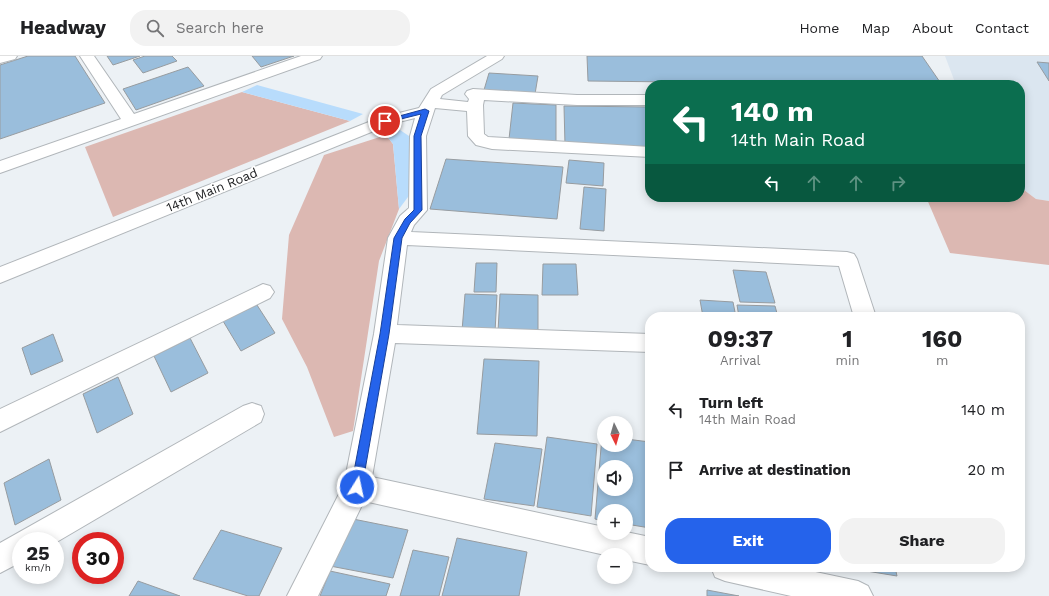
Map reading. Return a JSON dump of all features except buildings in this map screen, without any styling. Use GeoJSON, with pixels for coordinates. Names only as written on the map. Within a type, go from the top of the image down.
{"type":"FeatureCollection","features":[{"type":"Feature","properties":{"kind":"street"},"geometry":{"type":"LineString","coordinates":[[0,59],[10,56]]}},
{"type":"Feature","properties":{"kind":"street"},"geometry":{"type":"LineString","coordinates":[[87,56],[131,121]]}},
{"type":"Feature","properties":{"kind":"street"},"geometry":{"type":"LineString","coordinates":[[1,164],[131,121],[315,56]]}},
{"type":"Feature","properties":{"kind":"street"},"geometry":{"type":"LineString","coordinates":[[302,596],[357,487],[385,334],[408,223],[418,136],[430,102],[497,56]]}},
{"type":"Feature","properties":{"kind":"street"},"geometry":{"type":"LineString","coordinates":[[475,100],[548,99],[586,95],[645,100]]}},
{"type":"Feature","properties":{"kind":"street"},"geometry":{"type":"LineString","coordinates":[[430,102],[471,107],[475,100]]}},
{"type":"Feature","properties":{"kind":"street"},"geometry":{"type":"LineString","coordinates":[[475,100],[476,136],[487,143],[516,146],[645,152]]}},
{"type":"Feature","properties":{"kind":"street","name":"14th Main Road"},"geometry":{"type":"LineString","coordinates":[[0,275],[430,102]]}},
{"type":"Feature","properties":{"kind":"street"},"geometry":{"type":"LineString","coordinates":[[408,223],[847,259],[863,312]]}},
{"type":"Feature","properties":{"kind":"street"},"geometry":{"type":"LineString","coordinates":[[0,421],[262,292]]}},
{"type":"Feature","properties":{"kind":"street"},"geometry":{"type":"LineString","coordinates":[[385,334],[645,343]]}},
{"type":"Feature","properties":{"kind":"street"},"geometry":{"type":"LineString","coordinates":[[47,532],[252,414]]}},
{"type":"Feature","properties":{"kind":"street"},"geometry":{"type":"LineString","coordinates":[[357,487],[645,550]]}},
{"type":"Feature","properties":{"kind":"street"},"geometry":{"type":"LineString","coordinates":[[0,558],[12,551]]}},
{"type":"Feature","properties":{"kind":"street"},"geometry":{"type":"LineString","coordinates":[[748,572],[858,596]]}},
{"type":"Feature","properties":{"kind":"shaded area"},"geometry":{"type":"Polygon","coordinates":[[[945,56],[1049,56],[1049,201],[1036,199],[1025,191],[1025,80],[954,80],[945,56]]]}},
{"type":"Feature","properties":{"kind":"shaded area"},"geometry":{"type":"Polygon","coordinates":[[[242,92],[350,121],[113,217],[85,147],[242,92]]]}},
{"type":"Feature","properties":{"kind":"shaded area"},"geometry":{"type":"Polygon","coordinates":[[[386,135],[393,144],[399,209],[379,261],[353,431],[334,437],[307,367],[282,319],[289,235],[324,155],[386,135]]]}},
{"type":"Feature","properties":{"kind":"shaded area"},"geometry":{"type":"Polygon","coordinates":[[[1025,191],[1036,199],[1049,201],[1049,265],[950,253],[928,202],[1025,202],[1025,191]]]}},
{"type":"Feature","properties":{"kind":"water"},"geometry":{"type":"Polygon","coordinates":[[[257,85],[363,114],[350,121],[242,92],[257,85]]]}},
{"type":"Feature","properties":{"kind":"water"},"geometry":{"type":"Polygon","coordinates":[[[397,128],[409,136],[414,189],[399,209],[393,144],[386,135],[397,128]]]}},
{"type":"Feature","properties":{"kind":"route"},"geometry":{"type":"LineString","coordinates":[[357,487],[385,334],[398,238],[407,221],[418,210],[418,136],[425,111],[385,121]]}}]}
